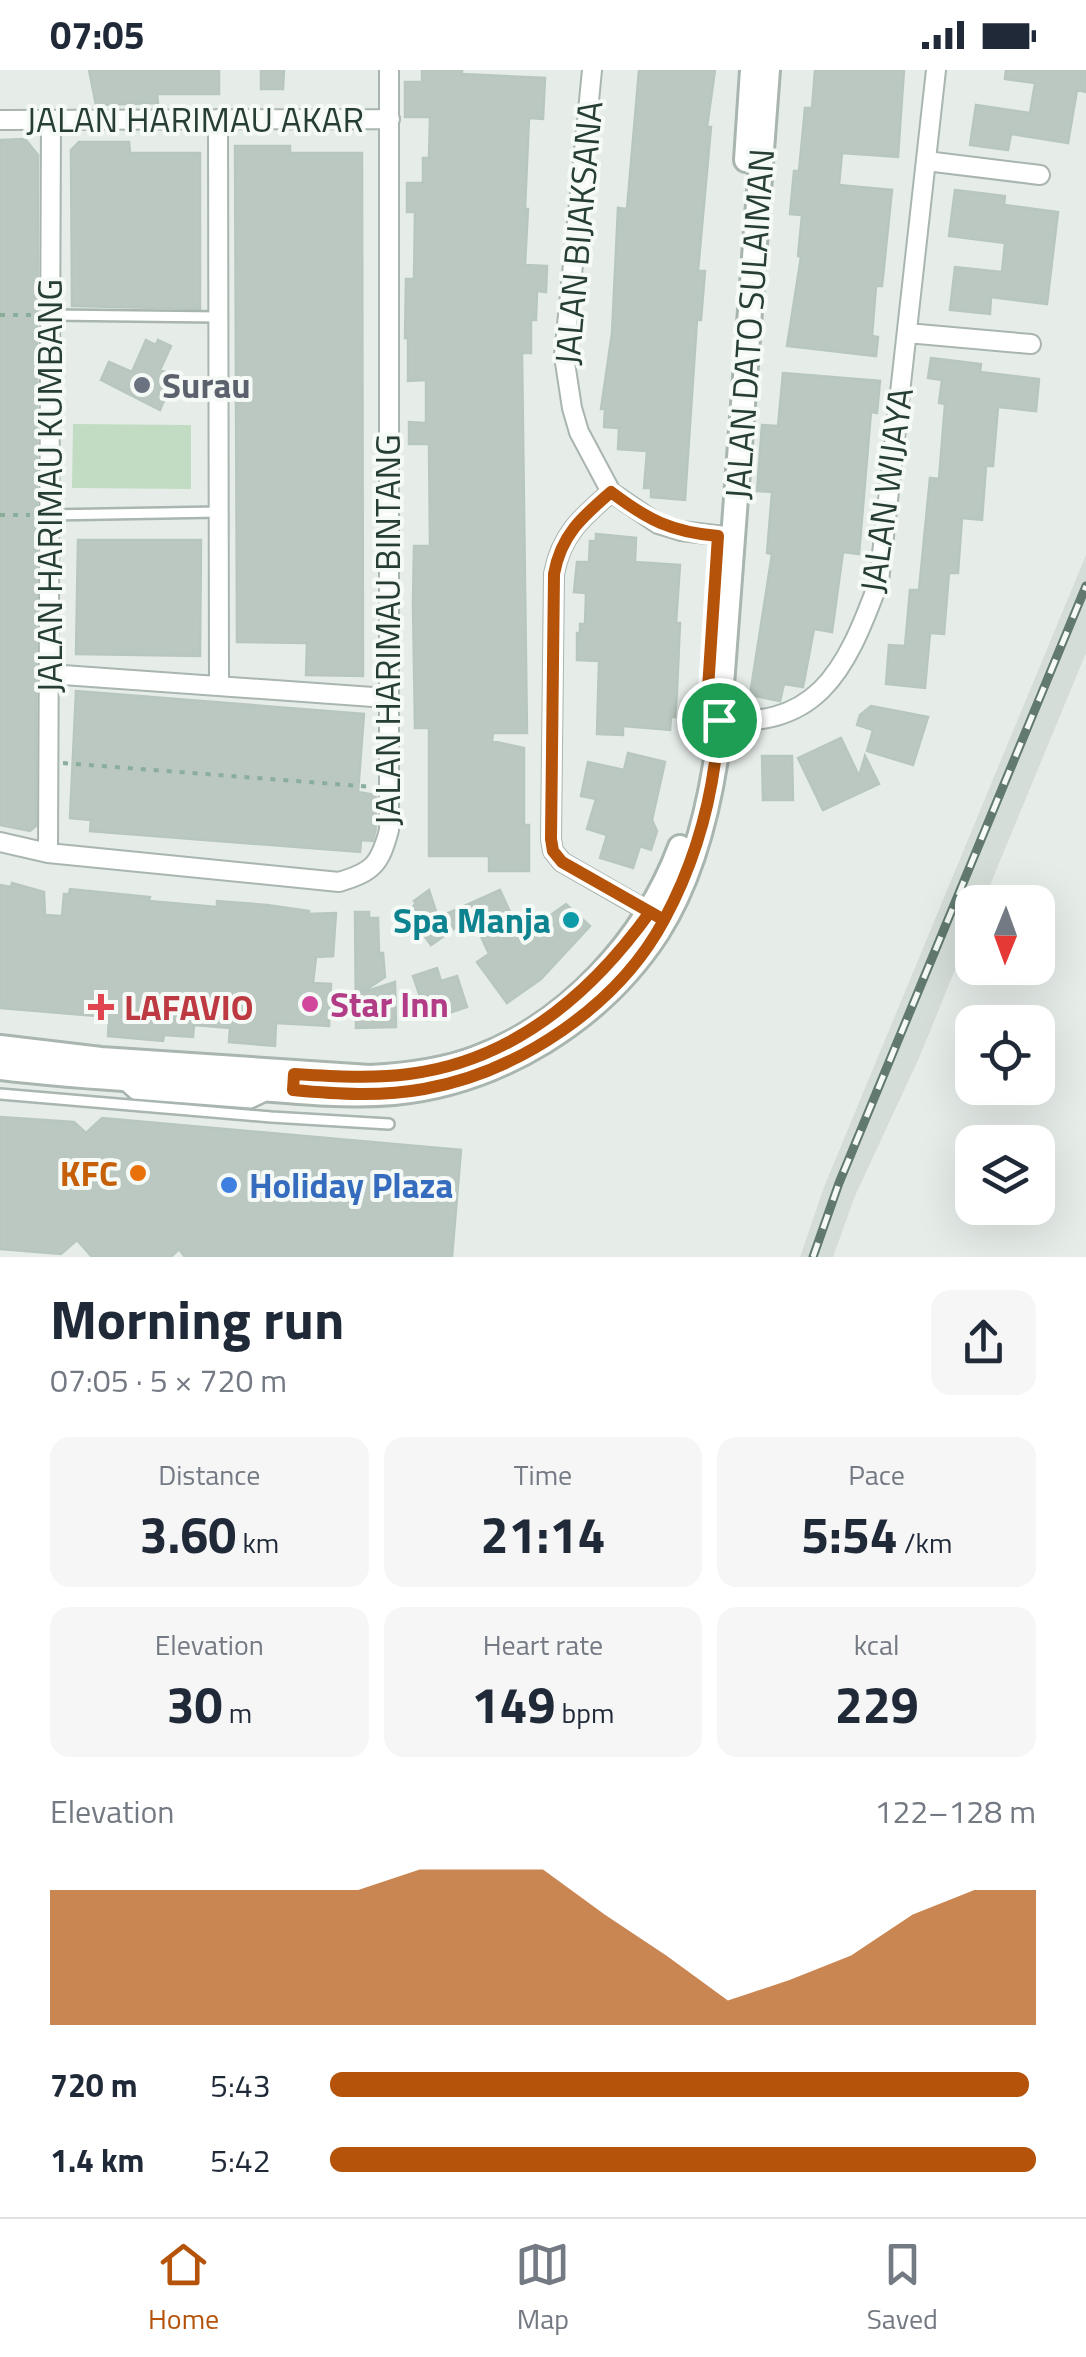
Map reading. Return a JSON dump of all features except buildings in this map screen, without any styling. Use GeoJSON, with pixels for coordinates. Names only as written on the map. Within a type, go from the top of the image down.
{"type":"FeatureCollection","features":[{"type":"Feature","properties":{"kind":"street","name":"JALAN HARIMAU BINTANG"},"geometry":{"type":"LineString","coordinates":[[0,842],[48,853],[339,882],[361,876],[381,859],[389,830],[388,70]]}},
{"type":"Feature","properties":{"kind":"street","name":"JALAN BIJAKSANA"},"geometry":{"type":"LineString","coordinates":[[592,70],[564,356],[579,432],[611,492],[658,524],[681,532],[726,537]]}},
{"type":"Feature","properties":{"kind":"street","name":"JALAN DATO SULAIMAN"},"geometry":{"type":"LineString","coordinates":[[726,537],[752,70]]}},
{"type":"Feature","properties":{"kind":"street","name":"JALAN DATO SULAIMAN"},"geometry":{"type":"LineString","coordinates":[[0,1068],[118,1079],[288,1085],[410,1074],[477,1058],[516,1039],[550,1017],[595,978],[657,916],[687,826],[712,720],[768,70]]}},
{"type":"Feature","properties":{"kind":"street","name":"JALAN WIJAYA"},"geometry":{"type":"LineString","coordinates":[[712,720],[759,718],[800,709],[828,682],[862,628],[879,581],[936,70]]}},
{"type":"Feature","properties":{"kind":"street"},"geometry":{"type":"LineString","coordinates":[[218,119],[218,686]]}},
{"type":"Feature","properties":{"kind":"street","name":"JALAN HARIMAU AKAR"},"geometry":{"type":"LineString","coordinates":[[0,120],[390,119]]}},
{"type":"Feature","properties":{"kind":"street","name":"JALAN HARIMAU KUMBANG"},"geometry":{"type":"LineString","coordinates":[[48,853],[51,120]]}},
{"type":"Feature","properties":{"kind":"street"},"geometry":{"type":"LineString","coordinates":[[926,161],[1040,175]]}},
{"type":"Feature","properties":{"kind":"street"},"geometry":{"type":"LineString","coordinates":[[907,333],[1031,344]]}},
{"type":"Feature","properties":{"kind":"street"},"geometry":{"type":"LineString","coordinates":[[611,492],[570,530],[554,574],[551,839],[553,851],[562,862],[657,916]]}},
{"type":"Feature","properties":{"kind":"street"},"geometry":{"type":"LineString","coordinates":[[49,674],[387,698]]}},
{"type":"Feature","properties":{"kind":"street","name":"JALAN DATO SULAIMAN"},"geometry":{"type":"LineString","coordinates":[[0,1047],[288,1085]]}},
{"type":"Feature","properties":{"kind":"lane"},"geometry":{"type":"LineString","coordinates":[[50,315],[218,316]]}},
{"type":"Feature","properties":{"kind":"lane"},"geometry":{"type":"LineString","coordinates":[[50,514],[219,512]]}},
{"type":"Feature","properties":{"kind":"lane"},"geometry":{"type":"LineString","coordinates":[[288,1085],[291,1118]]}},
{"type":"Feature","properties":{"kind":"lane"},"geometry":{"type":"LineString","coordinates":[[0,1094],[389,1124]]}},
{"type":"Feature","properties":{"kind":"path"},"geometry":{"type":"LineString","coordinates":[[0,315],[50,315]]}},
{"type":"Feature","properties":{"kind":"path"},"geometry":{"type":"LineString","coordinates":[[0,514],[50,514]]}},
{"type":"Feature","properties":{"kind":"path"},"geometry":{"type":"LineString","coordinates":[[48,762],[388,788]]}},
{"type":"Feature","properties":{"kind":"shaded area"},"geometry":{"type":"Polygon","coordinates":[[[1086,555],[1086,653],[990,885],[955,885],[955,970],[855,1196],[833,1257],[800,1257],[824,1187],[1086,555]]]}},
{"type":"Feature","properties":{"kind":"green space"},"geometry":{"type":"Polygon","coordinates":[[[73,424],[191,425],[191,489],[72,488],[73,424]]]}},
{"type":"Feature","properties":{"kind":"railway"},"geometry":{"type":"LineString","coordinates":[[813,1257],[839,1183],[1086,586]]}},
{"type":"Feature","properties":{"kind":"place","name":"Surau"},"geometry":{"type":"Point","coordinates":[142,385]}},
{"type":"Feature","properties":{"kind":"place","name":"Spa Manja"},"geometry":{"type":"Point","coordinates":[571,920]}},
{"type":"Feature","properties":{"kind":"place","name":"Star Inn"},"geometry":{"type":"Point","coordinates":[310,1004]}},
{"type":"Feature","properties":{"kind":"place","name":"LAFAVIO"},"geometry":{"type":"Point","coordinates":[101,1007]}},
{"type":"Feature","properties":{"kind":"place","name":"KFC"},"geometry":{"type":"Point","coordinates":[138,1173]}},
{"type":"Feature","properties":{"kind":"place","name":"Holiday Plaza"},"geometry":{"type":"Point","coordinates":[229,1185]}},
{"type":"Feature","properties":{"kind":"route"},"geometry":{"type":"LineString","coordinates":[[719,720],[703,827],[687,874],[664,920],[650,912],[626,945],[595,978],[550,1017],[477,1058],[410,1074],[294,1074],[293,1090],[358,1095],[426,1088],[471,1077],[512,1060],[597,1002],[628,971],[659,930],[664,920],[562,862],[553,851],[551,839],[554,574],[570,530],[611,492],[658,524],[681,532],[718,536],[706,719],[719,720]]}}]}
